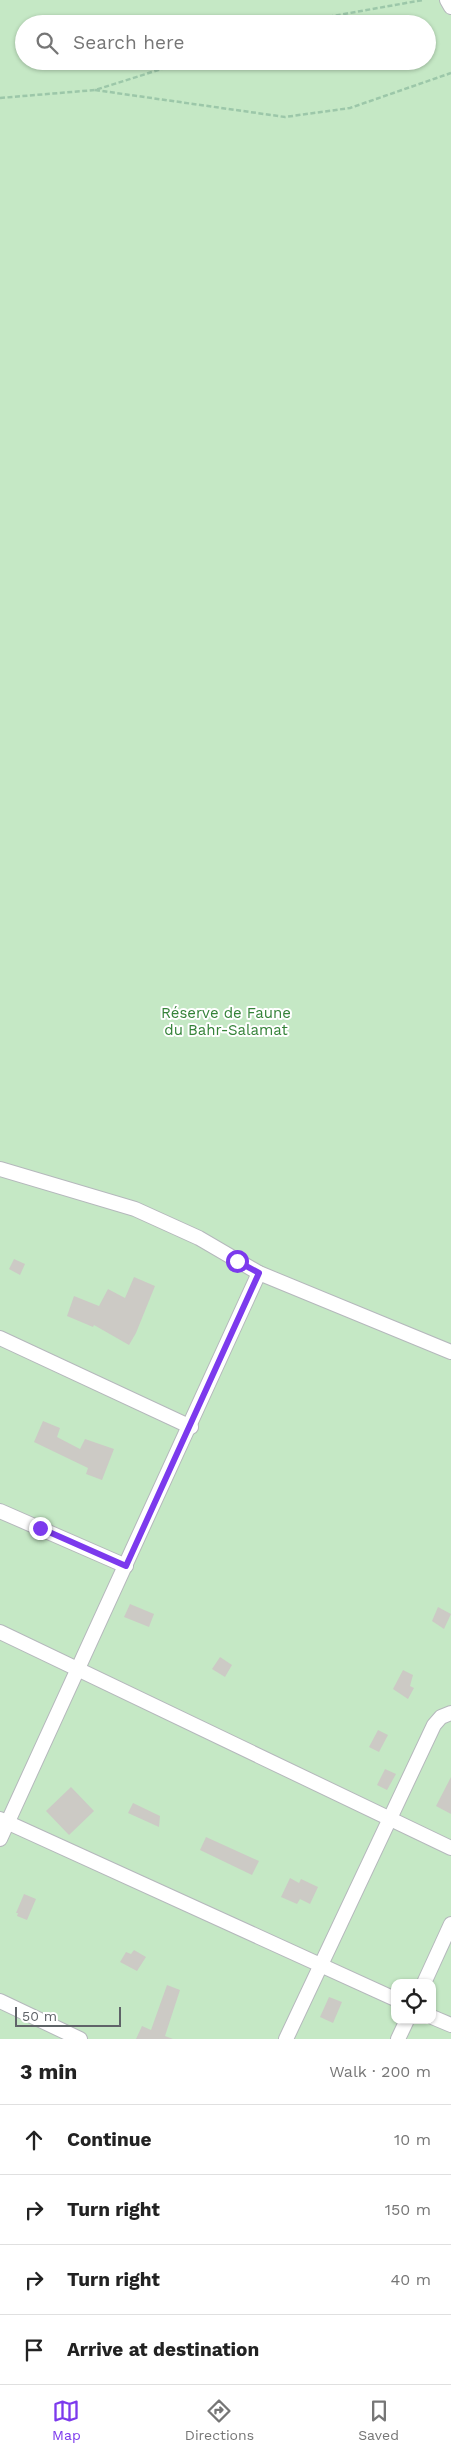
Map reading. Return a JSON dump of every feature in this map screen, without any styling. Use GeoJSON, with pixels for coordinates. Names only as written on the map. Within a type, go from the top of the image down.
{"type":"FeatureCollection","features":[{"type":"Feature","properties":{"kind":"street"},"geometry":{"type":"LineString","coordinates":[[447,0],[451,7]]}},
{"type":"Feature","properties":{"kind":"street"},"geometry":{"type":"LineString","coordinates":[[0,1169],[135,1209],[199,1238],[259,1273],[451,1352]]}},
{"type":"Feature","properties":{"kind":"street"},"geometry":{"type":"LineString","coordinates":[[0,1840],[4,1821],[78,1669],[191,1427],[259,1273]]}},
{"type":"Feature","properties":{"kind":"street"},"geometry":{"type":"LineString","coordinates":[[0,1338],[191,1427]]}},
{"type":"Feature","properties":{"kind":"street"},"geometry":{"type":"LineString","coordinates":[[0,1511],[126,1566]]}},
{"type":"Feature","properties":{"kind":"street"},"geometry":{"type":"LineString","coordinates":[[0,1632],[451,1848]]}},
{"type":"Feature","properties":{"kind":"street"},"geometry":{"type":"LineString","coordinates":[[286,2039],[434,1725],[441,1717],[451,1713]]}},
{"type":"Feature","properties":{"kind":"street"},"geometry":{"type":"LineString","coordinates":[[4,1821],[391,1997]]}},
{"type":"Feature","properties":{"kind":"street"},"geometry":{"type":"LineString","coordinates":[[426,1979],[451,1924]]}},
{"type":"Feature","properties":{"kind":"street"},"geometry":{"type":"LineString","coordinates":[[0,2001],[80,2039]]}},
{"type":"Feature","properties":{"kind":"street"},"geometry":{"type":"LineString","coordinates":[[436,2019],[451,2025]]}},
{"type":"Feature","properties":{"kind":"street"},"geometry":{"type":"LineString","coordinates":[[398,2039],[405,2024]]}},
{"type":"Feature","properties":{"kind":"path"},"geometry":{"type":"LineString","coordinates":[[339,15],[423,0]]}},
{"type":"Feature","properties":{"kind":"path"},"geometry":{"type":"LineString","coordinates":[[0,98],[95,90],[158,70]]}},
{"type":"Feature","properties":{"kind":"path"},"geometry":{"type":"LineString","coordinates":[[95,90],[285,117],[350,108],[451,73]]}},
{"type":"Feature","properties":{"kind":"green space","name":"Réserve de Faune du Bahr-Salamat"},"geometry":{"type":"Polygon","coordinates":[[[0,0],[451,0],[451,2039],[0,2039],[0,0]]]}},
{"type":"Feature","properties":{"kind":"building"},"geometry":{"type":"Polygon","coordinates":[[[14,1259],[25,1264],[20,1275],[9,1269],[14,1259]]]}},
{"type":"Feature","properties":{"kind":"building"},"geometry":{"type":"Polygon","coordinates":[[[134,1277],[155,1286],[136,1333],[129,1345],[94,1325],[93,1327],[67,1316],[74,1296],[99,1306],[108,1289],[125,1298],[134,1277]]]}},
{"type":"Feature","properties":{"kind":"building"},"geometry":{"type":"Polygon","coordinates":[[[43,1421],[60,1428],[57,1437],[80,1449],[85,1439],[114,1449],[102,1480],[86,1474],[88,1468],[34,1442],[43,1421]]]}},
{"type":"Feature","properties":{"kind":"building"},"geometry":{"type":"Polygon","coordinates":[[[130,1604],[154,1614],[149,1627],[124,1617],[130,1604]]]}},
{"type":"Feature","properties":{"kind":"building"},"geometry":{"type":"Polygon","coordinates":[[[438,1607],[451,1614],[444,1629],[432,1621],[438,1607]]]}},
{"type":"Feature","properties":{"kind":"building"},"geometry":{"type":"Polygon","coordinates":[[[220,1657],[232,1665],[225,1677],[212,1669],[220,1657]]]}},
{"type":"Feature","properties":{"kind":"building"},"geometry":{"type":"Polygon","coordinates":[[[403,1670],[413,1675],[410,1686],[414,1688],[408,1699],[393,1689],[403,1670]]]}},
{"type":"Feature","properties":{"kind":"building"},"geometry":{"type":"Polygon","coordinates":[[[378,1730],[388,1735],[379,1752],[369,1747],[378,1730]]]}},
{"type":"Feature","properties":{"kind":"building"},"geometry":{"type":"Polygon","coordinates":[[[385,1769],[396,1774],[387,1790],[377,1785],[385,1769]]]}},
{"type":"Feature","properties":{"kind":"building"},"geometry":{"type":"Polygon","coordinates":[[[451,1777],[451,1814],[436,1806],[451,1777]]]}},
{"type":"Feature","properties":{"kind":"building"},"geometry":{"type":"Polygon","coordinates":[[[71,1787],[94,1811],[69,1835],[46,1811],[71,1787]]]}},
{"type":"Feature","properties":{"kind":"building"},"geometry":{"type":"Polygon","coordinates":[[[133,1803],[160,1816],[159,1827],[128,1813],[133,1803]]]}},
{"type":"Feature","properties":{"kind":"building"},"geometry":{"type":"Polygon","coordinates":[[[206,1837],[259,1861],[252,1875],[200,1850],[206,1837]]]}},
{"type":"Feature","properties":{"kind":"building"},"geometry":{"type":"Polygon","coordinates":[[[290,1878],[299,1883],[301,1879],[318,1887],[310,1904],[300,1899],[297,1904],[281,1897],[290,1878]]]}},
{"type":"Feature","properties":{"kind":"building"},"geometry":{"type":"Polygon","coordinates":[[[24,1894],[36,1899],[27,1920],[17,1916],[18,1913],[16,1913],[24,1894]]]}},
{"type":"Feature","properties":{"kind":"building"},"geometry":{"type":"Polygon","coordinates":[[[134,1950],[146,1957],[137,1971],[120,1962],[126,1952],[131,1954],[134,1950]]]}},
{"type":"Feature","properties":{"kind":"building"},"geometry":{"type":"Polygon","coordinates":[[[167,1985],[180,1990],[165,2036],[173,2039],[136,2039],[142,2026],[151,2030],[167,1985]]]}},
{"type":"Feature","properties":{"kind":"building"},"geometry":{"type":"Polygon","coordinates":[[[329,1997],[342,2002],[333,2023],[320,2017],[329,1997]]]}},
{"type":"Feature","properties":{"kind":"route"},"geometry":{"type":"LineString","coordinates":[[40,1528],[126,1566],[191,1427],[259,1273],[237,1261]]}}]}
